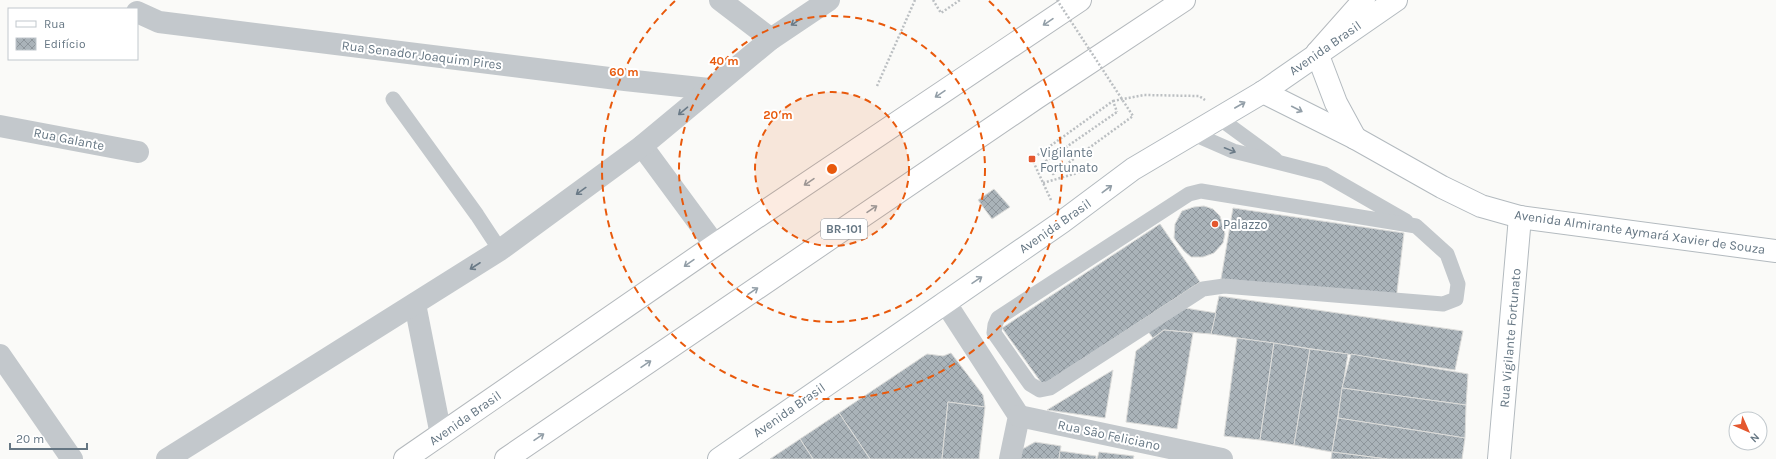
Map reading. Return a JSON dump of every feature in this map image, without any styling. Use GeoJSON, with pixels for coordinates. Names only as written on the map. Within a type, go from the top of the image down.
{"type":"FeatureCollection","features":[{"type":"Feature","properties":{"kind":"main road","name":"Avenida Brasil"},"geometry":{"type":"LineString","coordinates":[[405,459],[715,245],[1080,0]]}},
{"type":"Feature","properties":{"kind":"main road","name":"BR-101"},"geometry":{"type":"LineString","coordinates":[[506,459],[1036,98],[1184,0]]}},
{"type":"Feature","properties":{"kind":"main road"},"geometry":{"type":"LineString","coordinates":[[1354,138],[1336,103],[1317,53],[1364,0]]}},
{"type":"Feature","properties":{"kind":"main road","name":"Avenida Brasil"},"geometry":{"type":"LineString","coordinates":[[719,459],[1062,222],[1133,169],[1263,92],[1317,53],[1396,0]]}},
{"type":"Feature","properties":{"kind":"main road","name":"Avenida Almirante Aymará Xavier de Souza"},"geometry":{"type":"LineString","coordinates":[[1263,92],[1354,138],[1442,187],[1481,206],[1520,217],[1776,252]]}},
{"type":"Feature","properties":{"kind":"main road","name":"Rua Vigilante Fortunato"},"geometry":{"type":"LineString","coordinates":[[1499,459],[1520,217]]}},
{"type":"Feature","properties":{"kind":"street"},"geometry":{"type":"LineString","coordinates":[[124,0],[131,8]]}},
{"type":"Feature","properties":{"kind":"street"},"geometry":{"type":"LineString","coordinates":[[720,0],[771,39]]}},
{"type":"Feature","properties":{"kind":"street"},"geometry":{"type":"LineString","coordinates":[[167,459],[500,250],[642,146],[771,39],[829,0]]}},
{"type":"Feature","properties":{"kind":"street","name":"Rua Senador Joaquim Pires"},"geometry":{"type":"LineString","coordinates":[[138,12],[159,22],[625,80],[709,89]]}},
{"type":"Feature","properties":{"kind":"street","name":"Rua Galante"},"geometry":{"type":"LineString","coordinates":[[0,126],[138,152]]}},
{"type":"Feature","properties":{"kind":"street"},"geometry":{"type":"LineString","coordinates":[[642,146],[715,245]]}},
{"type":"Feature","properties":{"kind":"street"},"geometry":{"type":"LineString","coordinates":[[945,302],[1019,416],[1010,459]]}},
{"type":"Feature","properties":{"kind":"street"},"geometry":{"type":"LineString","coordinates":[[415,304],[441,435]]}},
{"type":"Feature","properties":{"kind":"street"},"geometry":{"type":"LineString","coordinates":[[0,355],[72,459]]}},
{"type":"Feature","properties":{"kind":"street","name":"Rua São Feliciano"},"geometry":{"type":"LineString","coordinates":[[1019,416],[1222,459]]}},
{"type":"Feature","properties":{"kind":"lane"},"geometry":{"type":"LineString","coordinates":[[393,99],[477,215],[500,250]]}},
{"type":"Feature","properties":{"kind":"lane"},"geometry":{"type":"LineString","coordinates":[[1223,115],[1279,162]]}},
{"type":"Feature","properties":{"kind":"lane"},"geometry":{"type":"LineString","coordinates":[[1194,134],[1233,151],[1324,174],[1416,226],[1448,254],[1458,284],[1456,299],[1443,304],[1224,286],[1203,289],[1050,388],[1040,390],[1030,384],[994,333],[998,318],[1189,194],[1201,190],[1416,226]]}},
{"type":"Feature","properties":{"kind":"path"},"geometry":{"type":"LineString","coordinates":[[877,86],[915,0]]}},
{"type":"Feature","properties":{"kind":"path"},"geometry":{"type":"LineString","coordinates":[[933,0],[941,13],[960,0]]}},
{"type":"Feature","properties":{"kind":"path"},"geometry":{"type":"LineString","coordinates":[[1057,0],[1133,116],[1053,174],[1046,161],[1117,112],[1113,101]]}},
{"type":"Feature","properties":{"kind":"path"},"geometry":{"type":"LineString","coordinates":[[1062,222],[1032,159],[1113,101],[1144,95],[1199,96],[1223,115]]}},
{"type":"Feature","properties":{"kind":"building"},"geometry":{"type":"Polygon","coordinates":[[[994,189],[1010,207],[992,219],[978,200],[994,189]]]}},
{"type":"Feature","properties":{"kind":"building"},"geometry":{"type":"Polygon","coordinates":[[[1204,206],[1213,209],[1220,216],[1225,234],[1223,243],[1214,253],[1203,257],[1191,257],[1184,251],[1174,238],[1175,224],[1182,211],[1194,207],[1204,206]]]}},
{"type":"Feature","properties":{"kind":"building"},"geometry":{"type":"Polygon","coordinates":[[[1233,208],[1404,233],[1396,300],[1221,279],[1233,208]]]}},
{"type":"Feature","properties":{"kind":"building"},"geometry":{"type":"Polygon","coordinates":[[[1160,224],[1200,282],[1043,385],[1002,328],[1160,224]]]}},
{"type":"Feature","properties":{"kind":"building"},"geometry":{"type":"Polygon","coordinates":[[[1219,296],[1463,331],[1455,370],[1211,334],[1219,296]]]}},
{"type":"Feature","properties":{"kind":"building"},"geometry":{"type":"Polygon","coordinates":[[[1185,308],[1216,313],[1211,334],[1164,330],[1153,338],[1140,321],[1185,308]]]}},
{"type":"Feature","properties":{"kind":"building"},"geometry":{"type":"Polygon","coordinates":[[[1164,330],[1193,333],[1177,429],[1126,422],[1136,351],[1164,330]]]}},
{"type":"Feature","properties":{"kind":"building"},"geometry":{"type":"Polygon","coordinates":[[[1237,338],[1274,343],[1260,440],[1224,436],[1237,338]]]}},
{"type":"Feature","properties":{"kind":"building"},"geometry":{"type":"Polygon","coordinates":[[[1274,343],[1310,349],[1294,445],[1260,440],[1274,343]]]}},
{"type":"Feature","properties":{"kind":"building"},"geometry":{"type":"Polygon","coordinates":[[[1310,349],[1348,354],[1332,452],[1294,445],[1310,349]]]}},
{"type":"Feature","properties":{"kind":"building"},"geometry":{"type":"Polygon","coordinates":[[[951,353],[983,395],[985,407],[948,402],[942,459],[870,459],[839,413],[927,354],[943,356],[951,353]]]}},
{"type":"Feature","properties":{"kind":"building"},"geometry":{"type":"Polygon","coordinates":[[[1351,354],[1468,374],[1466,405],[1342,388],[1351,354]]]}},
{"type":"Feature","properties":{"kind":"building"},"geometry":{"type":"Polygon","coordinates":[[[1113,370],[1105,418],[1047,410],[1113,370]]]}},
{"type":"Feature","properties":{"kind":"building"},"geometry":{"type":"Polygon","coordinates":[[[1342,388],[1466,405],[1465,438],[1338,418],[1342,388]]]}},
{"type":"Feature","properties":{"kind":"building"},"geometry":{"type":"Polygon","coordinates":[[[948,402],[985,407],[979,459],[942,459],[948,402]]]}},
{"type":"Feature","properties":{"kind":"building"},"geometry":{"type":"Polygon","coordinates":[[[839,413],[870,459],[813,459],[800,439],[839,413]]]}},
{"type":"Feature","properties":{"kind":"building"},"geometry":{"type":"Polygon","coordinates":[[[1338,418],[1465,438],[1462,459],[1387,459],[1332,452],[1338,418]]]}},
{"type":"Feature","properties":{"kind":"building"},"geometry":{"type":"Polygon","coordinates":[[[800,439],[813,459],[770,459],[800,439]]]}},
{"type":"Feature","properties":{"kind":"building"},"geometry":{"type":"Polygon","coordinates":[[[1035,442],[1061,446],[1059,459],[1014,459],[1014,454],[1035,442]]]}},
{"type":"Feature","properties":{"kind":"building"},"geometry":{"type":"Polygon","coordinates":[[[1060,451],[1096,456],[1096,459],[1059,459],[1060,451]]]}},
{"type":"Feature","properties":{"kind":"building"},"geometry":{"type":"Polygon","coordinates":[[[1099,452],[1134,456],[1133,459],[1097,459],[1099,452]]]}},
{"type":"Feature","properties":{"kind":"building"},"geometry":{"type":"Polygon","coordinates":[[[1332,452],[1387,459],[1331,459],[1332,452]]]}},
{"type":"Feature","properties":{"kind":"place","name":"Vigilante Fortunato"},"geometry":{"type":"Point","coordinates":[1032,159]}},
{"type":"Feature","properties":{"kind":"place","name":"Palazzo"},"geometry":{"type":"Point","coordinates":[1215,224]}}]}
